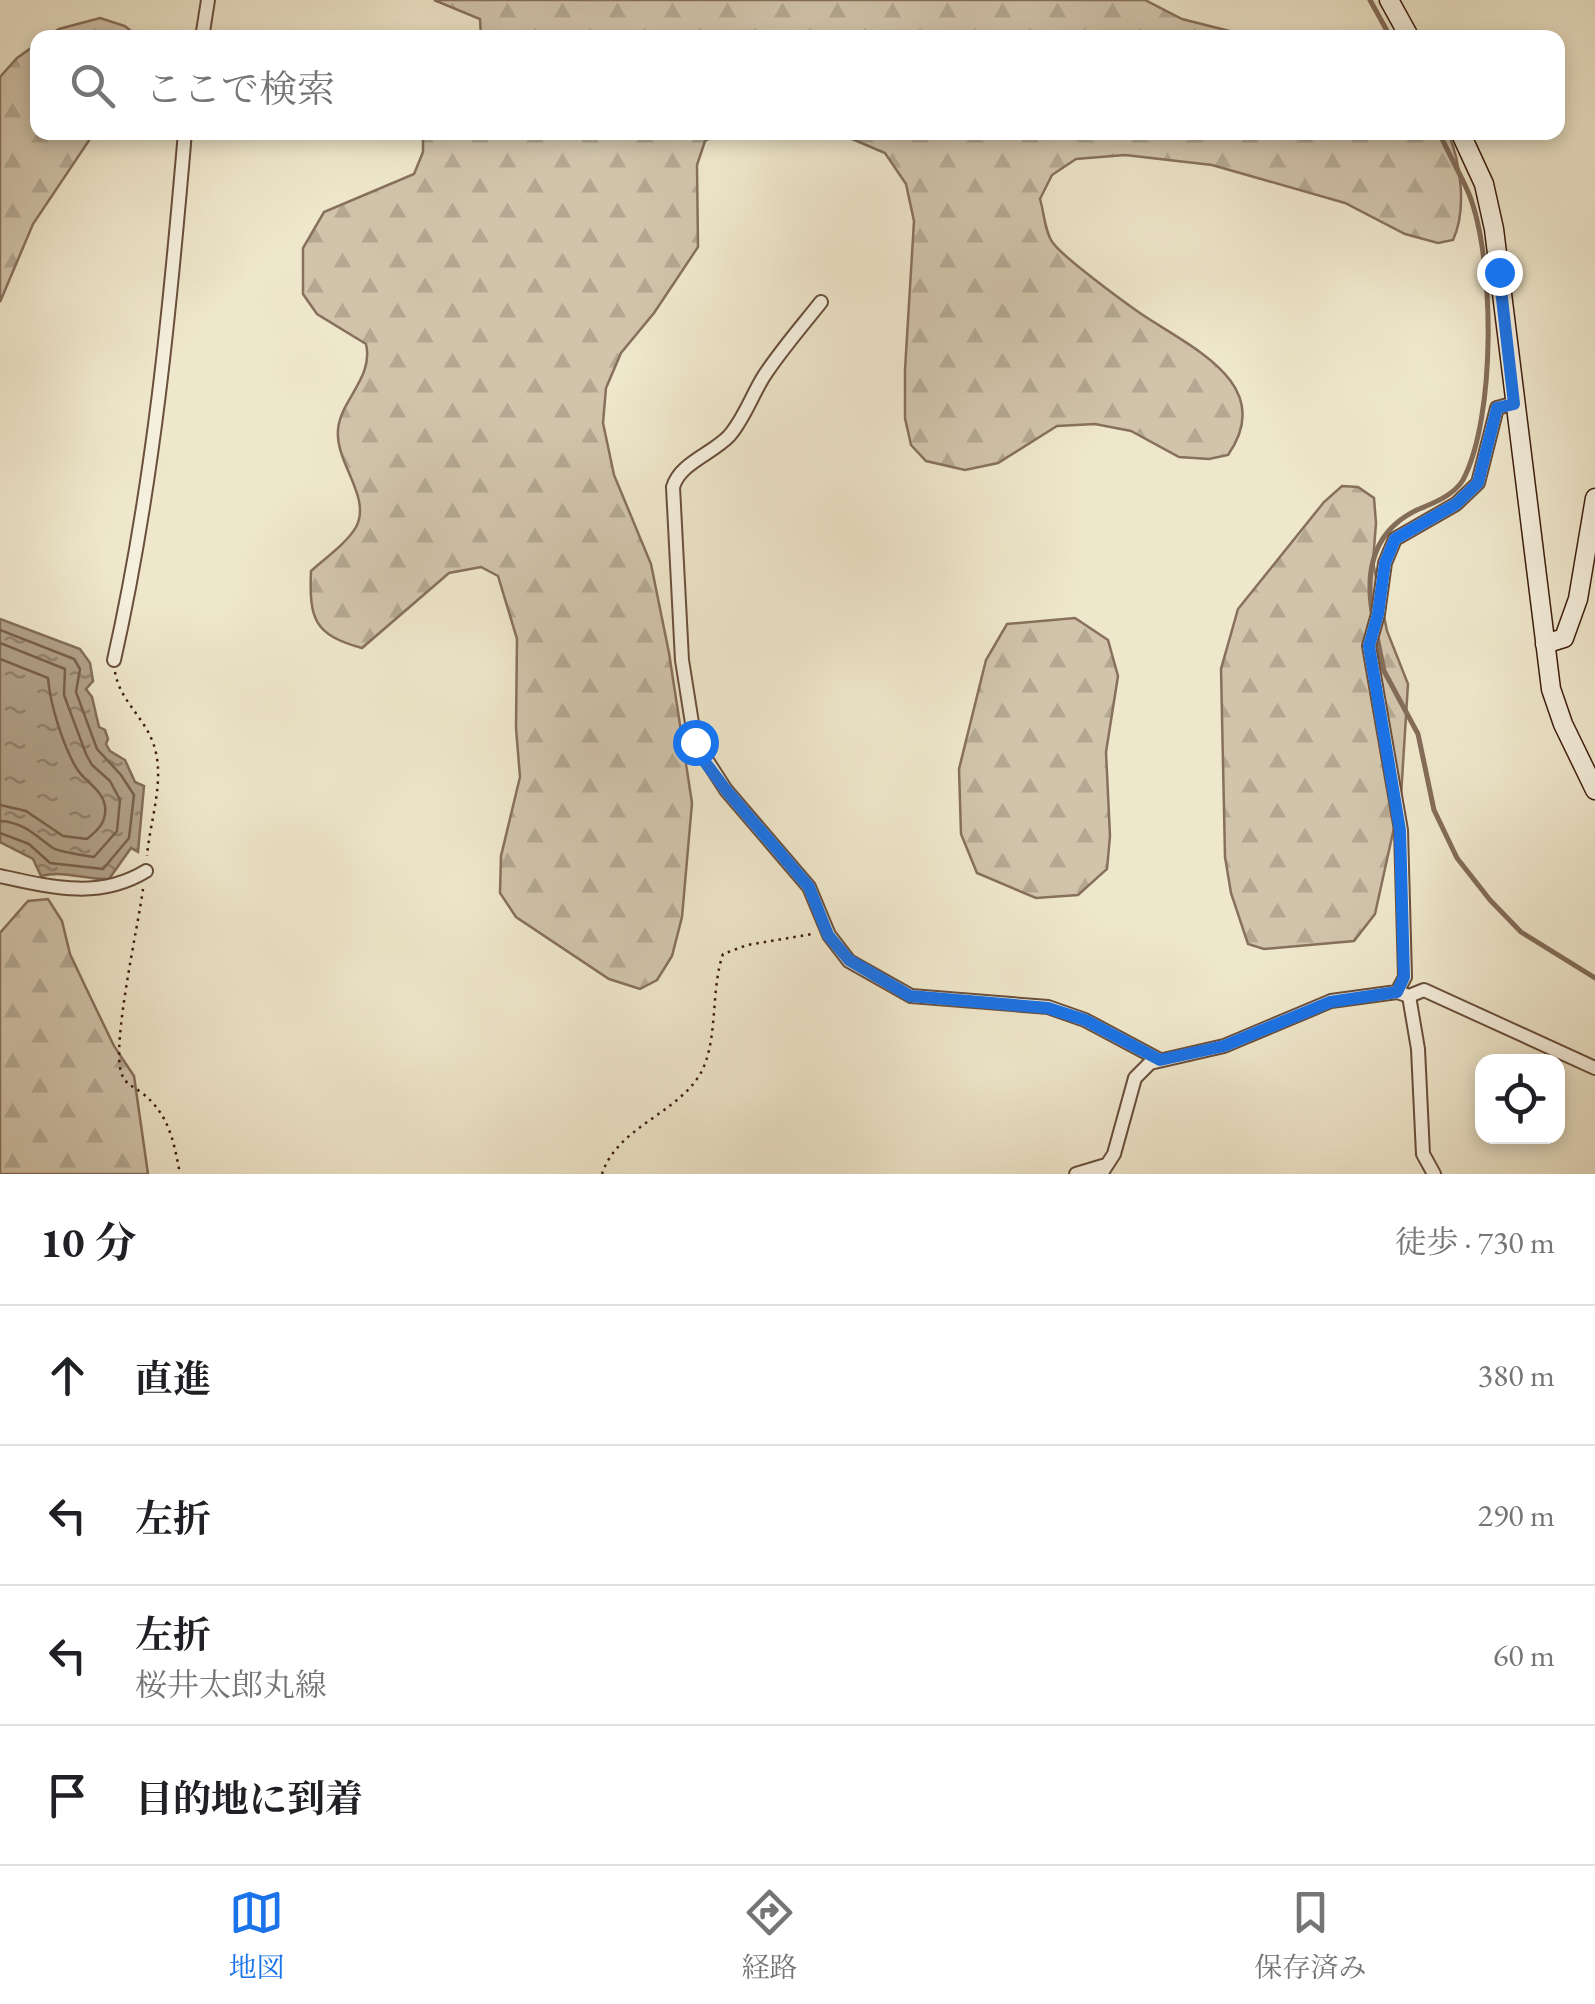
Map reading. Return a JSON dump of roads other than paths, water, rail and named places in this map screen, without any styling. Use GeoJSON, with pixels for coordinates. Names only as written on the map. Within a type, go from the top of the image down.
{"type":"FeatureCollection","features":[{"type":"Feature","properties":{"kind":"main road"},"geometry":{"type":"LineString","coordinates":[[1390,0],[1406,30]]}},
{"type":"Feature","properties":{"kind":"main road"},"geometry":{"type":"LineString","coordinates":[[1464,140],[1484,184],[1494,229],[1551,689],[1595,790]]}},
{"type":"Feature","properties":{"kind":"main road"},"geometry":{"type":"LineString","coordinates":[[1545,644],[1564,638],[1578,598],[1595,498]]}},
{"type":"Feature","properties":{"kind":"street"},"geometry":{"type":"LineString","coordinates":[[203,30],[208,0]]}},
{"type":"Feature","properties":{"kind":"street"},"geometry":{"type":"LineString","coordinates":[[114,660],[131,585],[152,454],[183,140]]}},
{"type":"Feature","properties":{"kind":"street"},"geometry":{"type":"LineString","coordinates":[[821,302],[766,372],[720,446],[676,477],[673,505],[682,660],[695,742],[702,758],[809,887],[828,935],[849,960],[910,996],[1048,1008],[1085,1020],[1160,1060]]}},
{"type":"Feature","properties":{"kind":"street"},"geometry":{"type":"LineString","coordinates":[[1434,1174],[1423,1154],[1418,1050],[1403,994],[1400,830],[1369,646],[1385,563],[1395,539],[1456,504],[1478,483],[1497,408],[1514,404]]}},
{"type":"Feature","properties":{"kind":"street"},"geometry":{"type":"LineString","coordinates":[[0,876],[51,888],[88,890],[115,886],[146,872]]}},
{"type":"Feature","properties":{"kind":"street"},"geometry":{"type":"LineString","coordinates":[[1076,1174],[1103,1170],[1114,1154],[1141,1069],[1160,1060],[1224,1046],[1330,1002],[1424,990],[1595,1068]]}},
{"type":"Feature","properties":{"kind":"water"},"geometry":{"type":"Polygon","coordinates":[[[0,619],[80,649],[90,663],[93,681],[86,689],[92,697],[99,727],[105,730],[106,744],[125,760],[135,782],[144,786],[138,852],[131,848],[109,879],[41,876],[33,859],[0,842],[0,619]]]}},
{"type":"Feature","properties":{"kind":"waterway"},"geometry":{"type":"LineString","coordinates":[[1370,0],[1387,30]]}},
{"type":"Feature","properties":{"kind":"waterway"},"geometry":{"type":"LineString","coordinates":[[1373,617],[1371,568],[1382,540],[1403,518],[1443,498],[1459,485],[1474,452],[1482,418],[1488,338],[1484,258],[1469,194],[1443,140]]}},
{"type":"Feature","properties":{"kind":"waterway"},"geometry":{"type":"LineString","coordinates":[[1376,632],[1384,671],[1418,734],[1434,810],[1457,858],[1521,932],[1595,978]]}}]}
